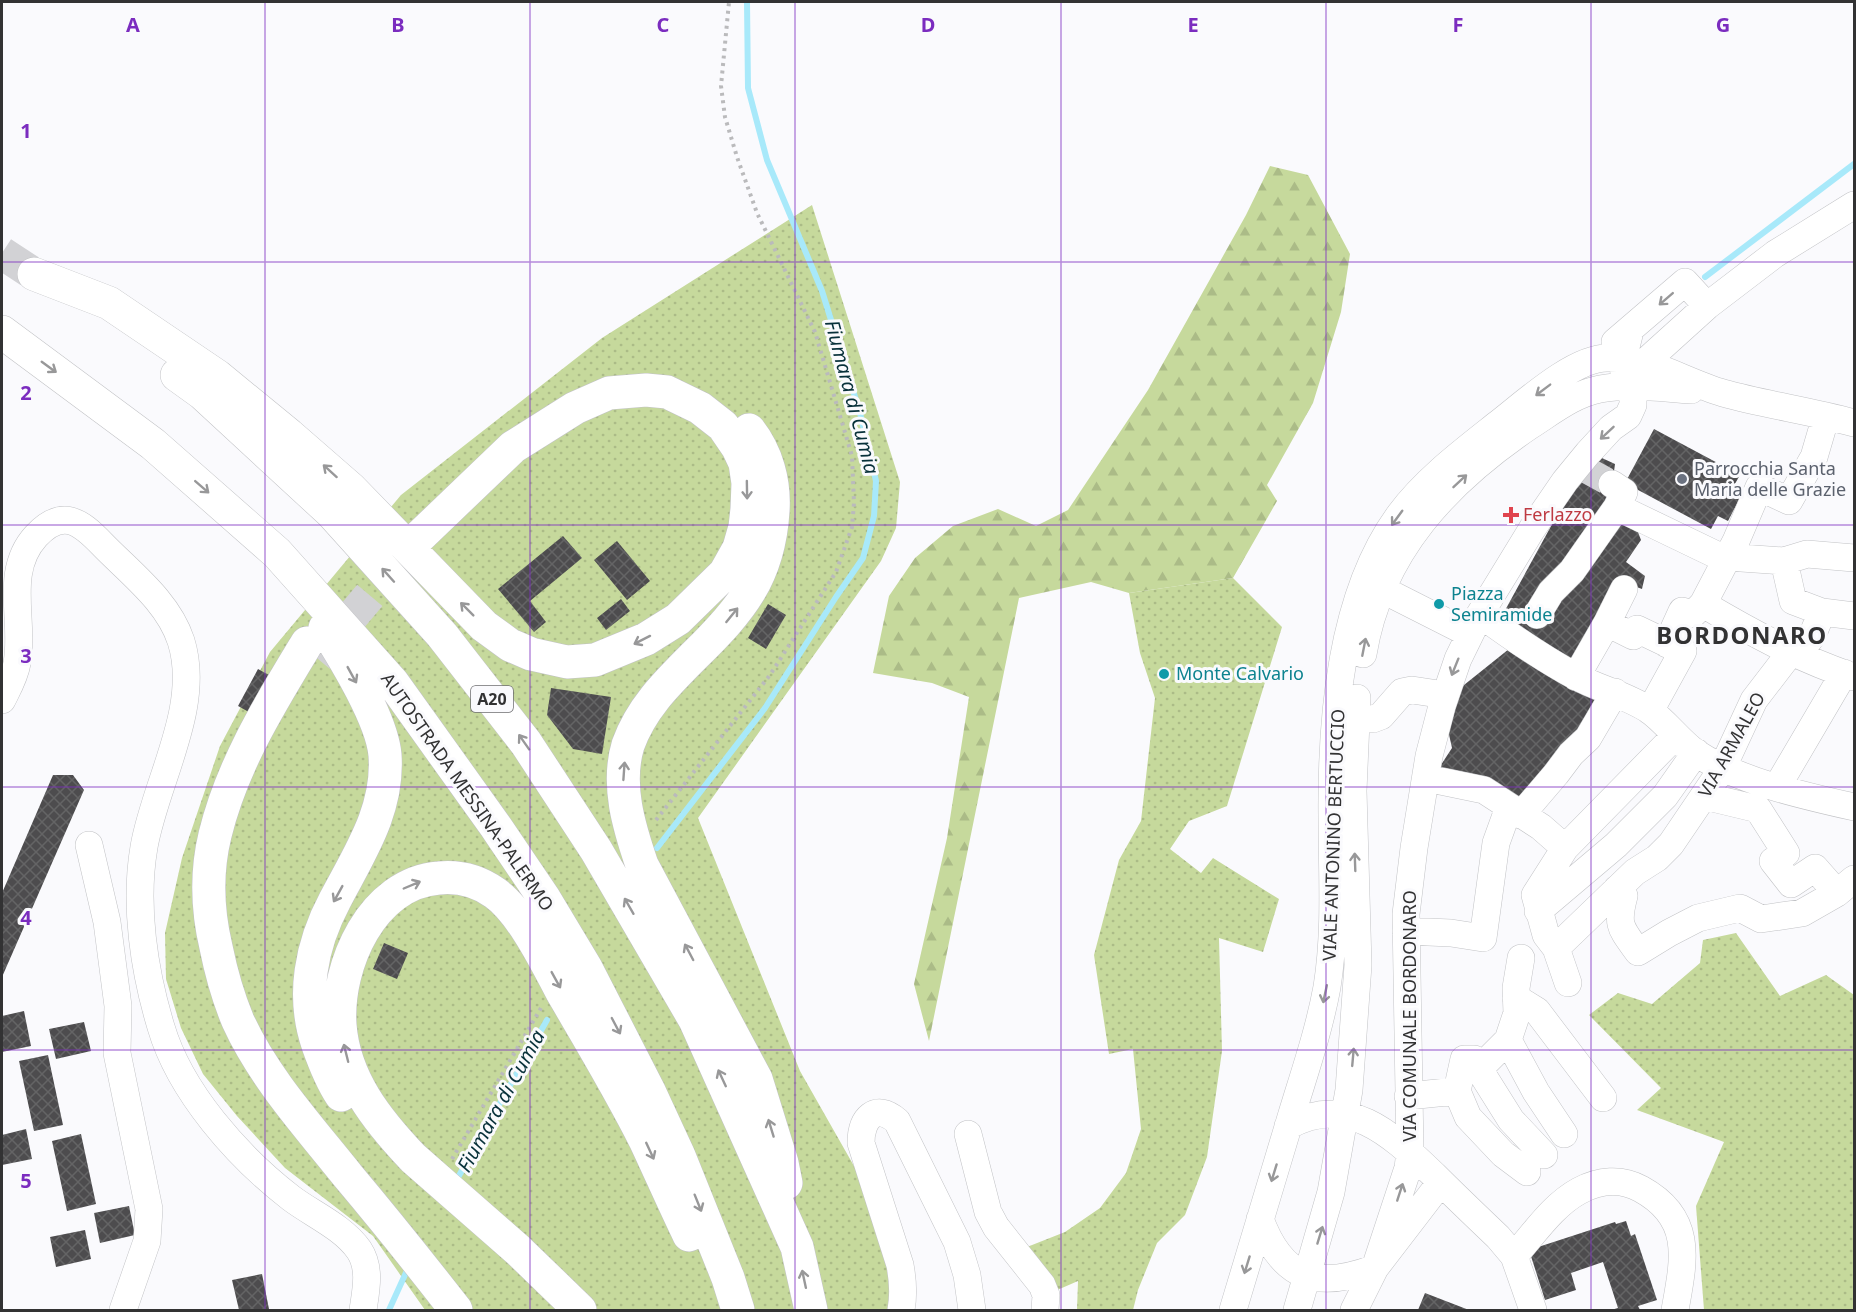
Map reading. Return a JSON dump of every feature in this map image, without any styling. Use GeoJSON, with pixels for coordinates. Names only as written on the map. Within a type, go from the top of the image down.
{"type":"FeatureCollection","features":[{"type":"Feature","properties":{"kind":"highway","name":"A20"},"geometry":{"type":"LineString","coordinates":[[797,1246],[727,1088],[689,1010],[596,850],[526,743],[442,635],[332,513],[202,393],[34,274],[110,303],[217,376],[351,489],[484,626],[510,645],[531,654],[567,662],[596,660],[646,639],[678,619],[725,573],[739,548],[747,509],[745,463],[738,448],[723,426],[699,408],[667,392],[646,390],[609,393],[575,408],[513,447],[412,531],[449,481],[505,434],[563,396],[608,379],[640,375],[668,378],[690,385],[733,412],[752,435],[763,452],[771,475],[773,504],[771,532],[764,564],[748,594],[729,619],[658,693],[645,710],[628,746],[623,786],[629,825],[642,865],[756,1079],[782,1163],[811,1311]]}},
{"type":"Feature","properties":{"kind":"highway","name":"AUTOSTRADA MESSINA-PALERMO"},"geometry":{"type":"LineString","coordinates":[[2,332],[153,444],[277,553],[393,683],[496,827],[544,898],[586,968],[680,1156],[728,1278],[738,1311]]}},
{"type":"Feature","properties":{"kind":"highway"},"geometry":{"type":"LineString","coordinates":[[277,553],[331,637],[374,715],[385,754],[384,793],[375,821],[362,851],[334,902],[320,934],[313,958],[309,981],[309,1003],[313,1030],[320,1051],[337,1089],[350,1109],[385,1150],[560,1311]]}},
{"type":"Feature","properties":{"kind":"highway"},"geometry":{"type":"LineString","coordinates":[[456,1311],[274,1082],[238,1020],[222,976],[209,917],[208,883],[215,835],[233,779],[268,707],[312,651],[245,785],[228,838],[223,884],[224,916],[236,973],[243,996],[259,1032],[284,1074],[477,1311]]}},
{"type":"Feature","properties":{"kind":"highway"},"geometry":{"type":"LineString","coordinates":[[580,1311],[525,1257],[413,1158],[396,1140],[366,1100],[349,1066],[340,1026],[340,1006],[343,984],[355,946],[369,922],[384,903],[401,890],[417,882],[447,877],[472,882],[494,892],[505,901],[545,962],[628,1107],[724,1311]]}},
{"type":"Feature","properties":{"kind":"street"},"geometry":{"type":"LineString","coordinates":[[1633,361],[1774,254],[1854,205]]}},
{"type":"Feature","properties":{"kind":"street"},"geometry":{"type":"LineString","coordinates":[[1593,360],[1630,331],[1685,282],[1707,306]]}},
{"type":"Feature","properties":{"kind":"street"},"geometry":{"type":"LineString","coordinates":[[1628,386],[1633,361],[1630,331]]}},
{"type":"Feature","properties":{"kind":"street","name":"VIALE ANTONINO BERTUCCIO"},"geometry":{"type":"LineString","coordinates":[[1233,1311],[1326,992],[1333,910],[1334,744],[1347,637],[1366,573],[1390,528],[1414,497],[1502,421],[1569,371],[1593,360],[1608,358],[1633,361]]}},
{"type":"Feature","properties":{"kind":"street"},"geometry":{"type":"LineString","coordinates":[[1633,361],[1722,392],[1854,423]]}},
{"type":"Feature","properties":{"kind":"street","name":"VIALE ANTONINO BERTUCCIO"},"geometry":{"type":"LineString","coordinates":[[1296,1311],[1332,1192],[1346,1115],[1358,964],[1353,791],[1355,718],[1365,641],[1384,581],[1408,539],[1429,512],[1486,457],[1562,404],[1587,392],[1628,386],[1722,392]]}},
{"type":"Feature","properties":{"kind":"street","name":"VIA COMUNALE BORDONARO"},"geometry":{"type":"LineString","coordinates":[[1528,1307],[1514,1256],[1498,1237],[1410,1152],[1406,931],[1408,890],[1426,778],[1445,695],[1475,624],[1532,529],[1611,428],[1628,417],[1633,405],[1633,396],[1628,386]]}},
{"type":"Feature","properties":{"kind":"street"},"geometry":{"type":"LineString","coordinates":[[1667,644],[1682,611],[1693,614],[1703,604],[1736,542],[1759,487],[1789,501],[1814,457],[1826,416]]}},
{"type":"Feature","properties":{"kind":"street"},"geometry":{"type":"LineString","coordinates":[[1536,615],[1551,592],[1572,571],[1614,496],[1726,558],[1784,561],[1807,554],[1854,558]]}},
{"type":"Feature","properties":{"kind":"street"},"geometry":{"type":"LineString","coordinates":[[2,700],[17,665],[19,638],[16,594],[24,555],[36,536],[47,526],[65,519],[75,522],[92,534],[161,605],[177,630],[183,652],[185,684],[182,711],[148,828],[140,886],[140,911],[152,993],[163,1036],[183,1078],[196,1098],[210,1118],[242,1153],[290,1197],[341,1232],[359,1250],[367,1269],[363,1311]]}},
{"type":"Feature","properties":{"kind":"street"},"geometry":{"type":"LineString","coordinates":[[1784,561],[1793,601],[1822,612],[1854,616]]}},
{"type":"Feature","properties":{"kind":"street"},"geometry":{"type":"LineString","coordinates":[[1576,677],[1608,623],[1624,589]]}},
{"type":"Feature","properties":{"kind":"street"},"geometry":{"type":"LineString","coordinates":[[1395,596],[1475,624],[1576,677],[1616,692],[1650,711],[1685,744],[1722,769],[1804,796],[1854,807]]}},
{"type":"Feature","properties":{"kind":"street"},"geometry":{"type":"LineString","coordinates":[[1703,604],[1849,686],[1777,787]]}},
{"type":"Feature","properties":{"kind":"street","name":"VIA ARMALEO"},"geometry":{"type":"LineString","coordinates":[[1556,948],[1617,889],[1671,844],[1722,769],[1754,700],[1791,653],[1805,645],[1812,636],[1822,612]]}},
{"type":"Feature","properties":{"kind":"street"},"geometry":{"type":"LineString","coordinates":[[1608,623],[1633,636],[1637,629],[1683,651],[1650,711]]}},
{"type":"Feature","properties":{"kind":"street"},"geometry":{"type":"LineString","coordinates":[[1355,718],[1373,719],[1381,716],[1402,692],[1412,690],[1445,695]]}},
{"type":"Feature","properties":{"kind":"street"},"geometry":{"type":"LineString","coordinates":[[1406,931],[1451,933],[1483,938],[1496,843],[1515,811],[1556,774],[1571,754],[1588,738],[1616,692]]}},
{"type":"Feature","properties":{"kind":"street"},"geometry":{"type":"LineString","coordinates":[[1568,983],[1556,948],[1546,935],[1535,896],[1565,848],[1685,744]]}},
{"type":"Feature","properties":{"kind":"street"},"geometry":{"type":"LineString","coordinates":[[1538,911],[1616,844],[1665,796],[1685,744]]}},
{"type":"Feature","properties":{"kind":"street"},"geometry":{"type":"LineString","coordinates":[[1426,778],[1484,790],[1541,827],[1565,848]]}},
{"type":"Feature","properties":{"kind":"street"},"geometry":{"type":"LineString","coordinates":[[1617,889],[1624,896],[1620,912],[1620,928],[1638,952],[1698,918],[1740,908],[1761,919],[1802,913],[1846,886],[1815,868],[1791,884],[1773,861],[1786,853],[1758,809],[1704,796]]}},
{"type":"Feature","properties":{"kind":"street"},"geometry":{"type":"LineString","coordinates":[[89,845],[102,894],[117,996],[117,1053],[149,1209],[147,1241],[123,1311]]}},
{"type":"Feature","properties":{"kind":"street"},"geometry":{"type":"LineString","coordinates":[[1479,1069],[1508,1040],[1517,1013],[1516,988],[1521,958]]}},
{"type":"Feature","properties":{"kind":"street"},"geometry":{"type":"LineString","coordinates":[[1516,998],[1537,1011],[1603,1098]]}},
{"type":"Feature","properties":{"kind":"street"},"geometry":{"type":"LineString","coordinates":[[1508,1040],[1536,1092],[1564,1134]]}},
{"type":"Feature","properties":{"kind":"street"},"geometry":{"type":"LineString","coordinates":[[1464,1059],[1474,1059],[1479,1069],[1536,1164],[1503,1154],[1468,1117],[1457,1091],[1464,1059]]}},
{"type":"Feature","properties":{"kind":"street"},"geometry":{"type":"LineString","coordinates":[[1408,1096],[1457,1091]]}},
{"type":"Feature","properties":{"kind":"street"},"geometry":{"type":"LineString","coordinates":[[901,1311],[904,1282],[900,1265],[861,1143],[863,1125],[868,1117],[875,1113],[883,1113],[897,1121],[957,1242],[965,1266],[972,1311]]}},
{"type":"Feature","properties":{"kind":"street"},"geometry":{"type":"LineString","coordinates":[[1288,1126],[1319,1114],[1346,1115],[1374,1125],[1388,1133],[1410,1152],[1408,1168],[1375,1268],[1354,1311]]}},
{"type":"Feature","properties":{"kind":"street"},"geometry":{"type":"LineString","coordinates":[[968,1134],[988,1212],[996,1227],[1042,1286],[1046,1295],[1045,1311]]}},
{"type":"Feature","properties":{"kind":"street"},"geometry":{"type":"LineString","coordinates":[[1260,1219],[1276,1254],[1287,1264],[1308,1276],[1323,1278],[1359,1274],[1375,1268],[1441,1182]]}},
{"type":"Feature","properties":{"kind":"street"},"geometry":{"type":"LineString","coordinates":[[1514,1256],[1570,1197],[1598,1183],[1624,1182],[1655,1197],[1674,1218],[1682,1248],[1682,1266],[1675,1311]]}},
{"type":"Feature","properties":{"kind":"path"},"geometry":{"type":"LineString","coordinates":[[450,1163],[543,1006]]}},
{"type":"Feature","properties":{"kind":"green space"},"geometry":{"type":"Polygon","coordinates":[[[1270,166],[1308,175],[1350,254],[1341,312],[1313,403],[1267,485],[1277,501],[1233,578],[1129,593],[1091,582],[1019,598],[929,1041],[914,984],[947,838],[969,697],[932,683],[873,673],[889,596],[915,558],[953,526],[998,509],[1036,526],[1068,510],[1148,390],[1246,215],[1270,166]]]}},
{"type":"Feature","properties":{"kind":"green space"},"geometry":{"type":"Polygon","coordinates":[[[812,205],[900,482],[896,528],[881,561],[698,818],[800,1071],[854,1166],[887,1240],[892,1310],[425,1310],[373,1236],[285,1168],[237,1116],[203,1074],[181,1028],[166,979],[165,933],[182,858],[220,746],[270,652],[401,495],[602,338],[812,205]]]}},
{"type":"Feature","properties":{"kind":"green space"},"geometry":{"type":"Polygon","coordinates":[[[1233,578],[1282,627],[1227,806],[1189,821],[1170,849],[1201,873],[1213,858],[1279,899],[1263,952],[1219,938],[1222,1051],[1207,1157],[1185,1215],[1157,1243],[1138,1290],[1133,1310],[1077,1310],[1078,1281],[1055,1291],[1027,1247],[1065,1232],[1100,1208],[1126,1173],[1141,1129],[1133,1049],[1109,1054],[1094,955],[1119,860],[1141,821],[1155,698],[1140,653],[1129,593],[1233,578]]]}},
{"type":"Feature","properties":{"kind":"green space"},"geometry":{"type":"Polygon","coordinates":[[[1736,933],[1780,996],[1826,975],[1854,995],[1854,1310],[1704,1310],[1696,1206],[1724,1142],[1637,1110],[1661,1088],[1589,1015],[1618,993],[1652,1004],[1700,963],[1703,940],[1736,933]]]}},
{"type":"Feature","properties":{"kind":"building","name":"Parrocchia Santa Maria delle Grazie"},"geometry":{"type":"Polygon","coordinates":[[[1654,429],[1740,475],[1732,489],[1742,494],[1728,521],[1718,516],[1711,529],[1625,483],[1654,429]]]}},
{"type":"Feature","properties":{"kind":"building"},"geometry":{"type":"Polygon","coordinates":[[[1591,453],[1615,464],[1611,494],[1616,510],[1633,519],[1641,540],[1626,562],[1645,576],[1642,589],[1618,580],[1576,674],[1497,625],[1591,453]]]}},
{"type":"Feature","properties":{"kind":"building"},"geometry":{"type":"Polygon","coordinates":[[[563,536],[582,558],[530,601],[546,622],[534,632],[498,589],[563,536]]]}},
{"type":"Feature","properties":{"kind":"building"},"geometry":{"type":"Polygon","coordinates":[[[617,541],[650,581],[627,600],[594,560],[617,541]]]}},
{"type":"Feature","properties":{"kind":"building"},"geometry":{"type":"Polygon","coordinates":[[[621,599],[630,611],[606,630],[597,618],[621,599]]]}},
{"type":"Feature","properties":{"kind":"building"},"geometry":{"type":"Polygon","coordinates":[[[768,604],[786,615],[766,649],[748,638],[768,604]]]}},
{"type":"Feature","properties":{"kind":"building"},"geometry":{"type":"Polygon","coordinates":[[[1514,645],[1603,702],[1516,800],[1437,771],[1452,748],[1448,730],[1455,699],[1464,685],[1514,645]]]}},
{"type":"Feature","properties":{"kind":"building"},"geometry":{"type":"Polygon","coordinates":[[[258,669],[278,680],[258,717],[238,706],[258,669]]]}},
{"type":"Feature","properties":{"kind":"building"},"geometry":{"type":"Polygon","coordinates":[[[551,688],[611,697],[602,754],[573,749],[547,715],[551,688]]]}},
{"type":"Feature","properties":{"kind":"building"},"geometry":{"type":"Polygon","coordinates":[[[53,775],[73,775],[84,790],[2,977],[2,893],[53,775]]]}},
{"type":"Feature","properties":{"kind":"building"},"geometry":{"type":"Polygon","coordinates":[[[384,943],[408,953],[397,979],[373,969],[384,943]]]}},
{"type":"Feature","properties":{"kind":"building"},"geometry":{"type":"Polygon","coordinates":[[[24,1011],[31,1046],[2,1052],[2,1016],[24,1011]]]}},
{"type":"Feature","properties":{"kind":"building"},"geometry":{"type":"Polygon","coordinates":[[[84,1022],[91,1051],[56,1059],[49,1029],[84,1022]]]}},
{"type":"Feature","properties":{"kind":"building"},"geometry":{"type":"Polygon","coordinates":[[[48,1055],[63,1125],[34,1131],[19,1061],[48,1055]]]}},
{"type":"Feature","properties":{"kind":"building"},"geometry":{"type":"Polygon","coordinates":[[[26,1129],[32,1159],[2,1165],[2,1135],[26,1129]]]}},
{"type":"Feature","properties":{"kind":"building"},"geometry":{"type":"Polygon","coordinates":[[[81,1134],[96,1204],[67,1211],[52,1141],[81,1134]]]}},
{"type":"Feature","properties":{"kind":"building"},"geometry":{"type":"Polygon","coordinates":[[[129,1206],[135,1235],[100,1243],[94,1213],[129,1206]]]}},
{"type":"Feature","properties":{"kind":"building"},"geometry":{"type":"Polygon","coordinates":[[[1626,1221],[1631,1236],[1635,1234],[1657,1300],[1638,1306],[1640,1310],[1611,1310],[1618,1308],[1603,1262],[1571,1273],[1576,1290],[1545,1300],[1529,1250],[1615,1222],[1616,1224],[1626,1221]]]}},
{"type":"Feature","properties":{"kind":"building"},"geometry":{"type":"Polygon","coordinates":[[[85,1230],[91,1259],[56,1267],[50,1237],[85,1230]]]}},
{"type":"Feature","properties":{"kind":"building"},"geometry":{"type":"Polygon","coordinates":[[[262,1274],[269,1309],[239,1310],[232,1280],[262,1274]]]}},
{"type":"Feature","properties":{"kind":"building"},"geometry":{"type":"Polygon","coordinates":[[[1425,1293],[1469,1310],[1418,1310],[1425,1293]]]}},
{"type":"Feature","properties":{"kind":"waterway","name":"Fiumara di Cumia"},"geometry":{"type":"LineString","coordinates":[[657,848],[765,708],[863,558],[874,516],[876,481],[860,413],[822,291],[767,160],[748,88],[747,2]]}},
{"type":"Feature","properties":{"kind":"waterway"},"geometry":{"type":"LineString","coordinates":[[1705,277],[1854,164]]}},
{"type":"Feature","properties":{"kind":"waterway","name":"Fiumara di Cumia"},"geometry":{"type":"LineString","coordinates":[[456,1181],[547,1020]]}},
{"type":"Feature","properties":{"kind":"waterway","name":"Fiumara di Cumia"},"geometry":{"type":"LineString","coordinates":[[389,1310],[409,1266]]}},
{"type":"Feature","properties":{"kind":"tunnel"},"geometry":{"type":"LineString","coordinates":[[2,253],[34,274]]}},
{"type":"Feature","properties":{"kind":"tunnel"},"geometry":{"type":"LineString","coordinates":[[1583,468],[1612,484]]}},
{"type":"Feature","properties":{"kind":"tunnel"},"geometry":{"type":"LineString","coordinates":[[317,658],[418,538]]}},
{"type":"Feature","properties":{"kind":"place","name":"Parrocchia Santa Maria delle Grazie"},"geometry":{"type":"Point","coordinates":[1682,479]}},
{"type":"Feature","properties":{"kind":"place","name":"Ferlazzo"},"geometry":{"type":"Point","coordinates":[1511,515]}},
{"type":"Feature","properties":{"kind":"place","name":"Piazza Semiramide"},"geometry":{"type":"Point","coordinates":[1439,604]}},
{"type":"Feature","properties":{"kind":"place","name":"Monte Calvario"},"geometry":{"type":"Point","coordinates":[1164,674]}},
{"type":"Feature","properties":{"kind":"district","name":"BORDONARO"},"geometry":{"type":"Point","coordinates":[1742,636]}}]}
